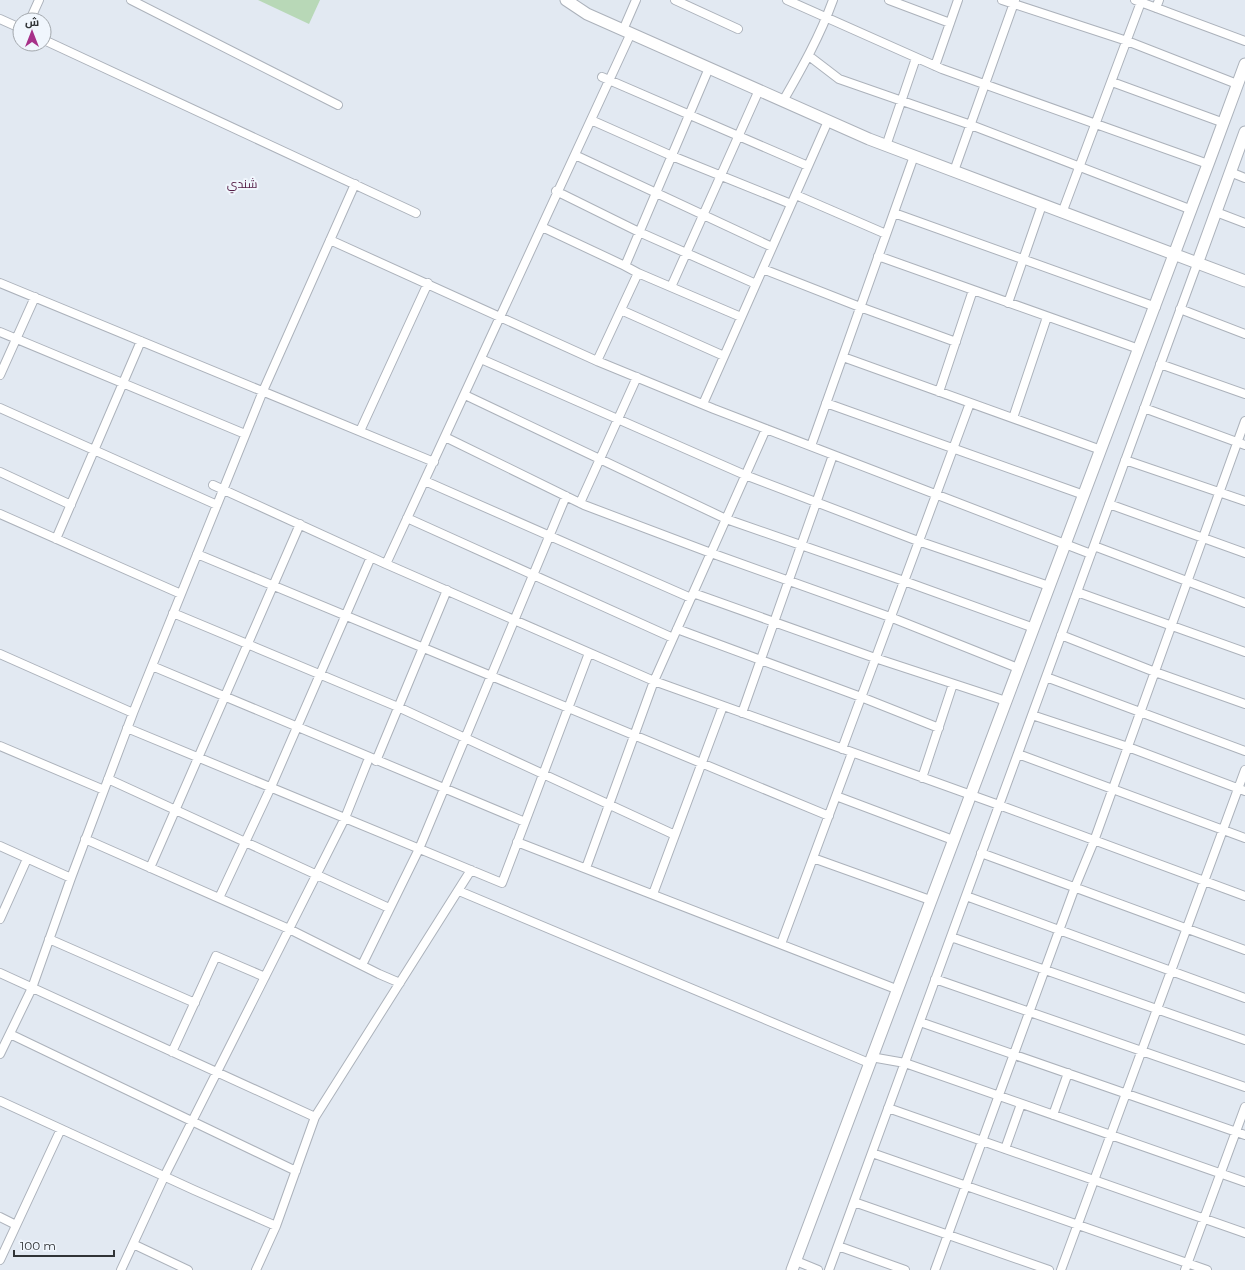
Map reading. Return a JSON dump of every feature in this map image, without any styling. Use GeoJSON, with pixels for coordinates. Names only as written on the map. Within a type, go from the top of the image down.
{"type":"FeatureCollection","features":[{"type":"Feature","properties":{"kind":"street"},"geometry":{"type":"LineString","coordinates":[[34,12],[39,0]]}},
{"type":"Feature","properties":{"kind":"street"},"geometry":{"type":"LineString","coordinates":[[131,0],[338,105]]}},
{"type":"Feature","properties":{"kind":"street"},"geometry":{"type":"LineString","coordinates":[[566,0],[587,14],[886,146],[1175,256],[1245,281]]}},
{"type":"Feature","properties":{"kind":"street"},"geometry":{"type":"LineString","coordinates":[[386,564],[591,120],[606,78],[627,32],[636,0]]}},
{"type":"Feature","properties":{"kind":"street"},"geometry":{"type":"LineString","coordinates":[[674,0],[738,29]]}},
{"type":"Feature","properties":{"kind":"street"},"geometry":{"type":"LineString","coordinates":[[786,0],[935,66],[1208,164]]}},
{"type":"Feature","properties":{"kind":"street"},"geometry":{"type":"LineString","coordinates":[[784,101],[809,56],[827,18],[833,0]]}},
{"type":"Feature","properties":{"kind":"street"},"geometry":{"type":"LineString","coordinates":[[889,0],[950,23]]}},
{"type":"Feature","properties":{"kind":"street"},"geometry":{"type":"LineString","coordinates":[[935,66],[958,0]]}},
{"type":"Feature","properties":{"kind":"street"},"geometry":{"type":"LineString","coordinates":[[1002,0],[1015,2],[1127,40],[1238,84]]}},
{"type":"Feature","properties":{"kind":"street"},"geometry":{"type":"LineString","coordinates":[[1062,213],[1112,82],[1127,40],[1138,1],[1157,4],[1245,40]]}},
{"type":"Feature","properties":{"kind":"street"},"geometry":{"type":"LineString","coordinates":[[954,172],[1015,2]]}},
{"type":"Feature","properties":{"kind":"street"},"geometry":{"type":"LineString","coordinates":[[0,19],[12,24]]}},
{"type":"Feature","properties":{"kind":"street"},"geometry":{"type":"LineString","coordinates":[[52,44],[416,213]]}},
{"type":"Feature","properties":{"kind":"street"},"geometry":{"type":"LineString","coordinates":[[809,56],[839,79],[970,125],[1192,210]]}},
{"type":"Feature","properties":{"kind":"street"},"geometry":{"type":"LineString","coordinates":[[886,146],[916,58]]}},
{"type":"Feature","properties":{"kind":"street"},"geometry":{"type":"LineString","coordinates":[[818,1270],[794,1265],[896,989],[1156,307],[1245,64]]}},
{"type":"Feature","properties":{"kind":"street"},"geometry":{"type":"LineString","coordinates":[[625,266],[709,68]]}},
{"type":"Feature","properties":{"kind":"street"},"geometry":{"type":"LineString","coordinates":[[606,78],[808,166]]}},
{"type":"Feature","properties":{"kind":"street"},"geometry":{"type":"LineString","coordinates":[[1112,82],[1224,123]]}},
{"type":"Feature","properties":{"kind":"street"},"geometry":{"type":"LineString","coordinates":[[672,287],[759,90]]}},
{"type":"Feature","properties":{"kind":"street"},"geometry":{"type":"LineString","coordinates":[[591,120],[672,156],[792,204]]}},
{"type":"Feature","properties":{"kind":"street"},"geometry":{"type":"LineString","coordinates":[[703,404],[828,121]]}},
{"type":"Feature","properties":{"kind":"street"},"geometry":{"type":"LineString","coordinates":[[829,1270],[1245,132]]}},
{"type":"Feature","properties":{"kind":"street"},"geometry":{"type":"LineString","coordinates":[[575,155],[772,247]]}},
{"type":"Feature","properties":{"kind":"street"},"geometry":{"type":"LineString","coordinates":[[811,446],[914,156]]}},
{"type":"Feature","properties":{"kind":"street"},"geometry":{"type":"LineString","coordinates":[[1230,172],[1245,178]]}},
{"type":"Feature","properties":{"kind":"street"},"geometry":{"type":"LineString","coordinates":[[0,1054],[32,988],[70,878],[133,712],[262,391],[355,184]]}},
{"type":"Feature","properties":{"kind":"street"},"geometry":{"type":"LineString","coordinates":[[557,191],[687,254],[756,284]]}},
{"type":"Feature","properties":{"kind":"street"},"geometry":{"type":"LineString","coordinates":[[796,195],[886,234]]}},
{"type":"Feature","properties":{"kind":"street"},"geometry":{"type":"LineString","coordinates":[[1008,303],[1042,205]]}},
{"type":"Feature","properties":{"kind":"street"},"geometry":{"type":"LineString","coordinates":[[894,212],[1156,307]]}},
{"type":"Feature","properties":{"kind":"street"},"geometry":{"type":"LineString","coordinates":[[1216,212],[1245,223]]}},
{"type":"Feature","properties":{"kind":"street"},"geometry":{"type":"LineString","coordinates":[[542,226],[638,273],[741,318]]}},
{"type":"Feature","properties":{"kind":"street"},"geometry":{"type":"LineString","coordinates":[[330,240],[598,361],[766,429],[1065,545],[1092,550],[1188,581],[1245,603]]}},
{"type":"Feature","properties":{"kind":"street"},"geometry":{"type":"LineString","coordinates":[[878,256],[1139,349]]}},
{"type":"Feature","properties":{"kind":"street"},"geometry":{"type":"LineString","coordinates":[[763,269],[860,307],[956,342]]}},
{"type":"Feature","properties":{"kind":"street"},"geometry":{"type":"LineString","coordinates":[[598,361],[638,273]]}},
{"type":"Feature","properties":{"kind":"street"},"geometry":{"type":"LineString","coordinates":[[0,283],[434,462]]}},
{"type":"Feature","properties":{"kind":"street"},"geometry":{"type":"LineString","coordinates":[[360,432],[428,283]]}},
{"type":"Feature","properties":{"kind":"street"},"geometry":{"type":"LineString","coordinates":[[939,392],[973,290]]}},
{"type":"Feature","properties":{"kind":"street"},"geometry":{"type":"LineString","coordinates":[[0,375],[35,297]]}},
{"type":"Feature","properties":{"kind":"street"},"geometry":{"type":"LineString","coordinates":[[1180,309],[1245,334]]}},
{"type":"Feature","properties":{"kind":"street"},"geometry":{"type":"LineString","coordinates":[[621,310],[724,356]]}},
{"type":"Feature","properties":{"kind":"street"},"geometry":{"type":"LineString","coordinates":[[1013,418],[1047,317]]}},
{"type":"Feature","properties":{"kind":"street"},"geometry":{"type":"LineString","coordinates":[[0,332],[245,434]]}},
{"type":"Feature","properties":{"kind":"street"},"geometry":{"type":"LineString","coordinates":[[56,539],[141,341]]}},
{"type":"Feature","properties":{"kind":"street"},"geometry":{"type":"LineString","coordinates":[[843,357],[1101,450]]}},
{"type":"Feature","properties":{"kind":"street"},"geometry":{"type":"LineString","coordinates":[[481,359],[745,475],[918,541],[1049,586]]}},
{"type":"Feature","properties":{"kind":"street"},"geometry":{"type":"LineString","coordinates":[[1160,364],[1245,394]]}},
{"type":"Feature","properties":{"kind":"street"},"geometry":{"type":"LineString","coordinates":[[580,503],[637,377]]}},
{"type":"Feature","properties":{"kind":"street"},"geometry":{"type":"LineString","coordinates":[[464,395],[726,519],[1034,628]]}},
{"type":"Feature","properties":{"kind":"street"},"geometry":{"type":"LineString","coordinates":[[826,403],[1084,495]]}},
{"type":"Feature","properties":{"kind":"street"},"geometry":{"type":"LineString","coordinates":[[842,749],[970,403]]}},
{"type":"Feature","properties":{"kind":"street"},"geometry":{"type":"LineString","coordinates":[[0,408],[217,505]]}},
{"type":"Feature","properties":{"kind":"street"},"geometry":{"type":"LineString","coordinates":[[1144,408],[1241,443]]}},
{"type":"Feature","properties":{"kind":"street"},"geometry":{"type":"LineString","coordinates":[[935,1270],[1059,930],[1113,790],[1220,492],[1241,443],[1245,422]]}},
{"type":"Feature","properties":{"kind":"street"},"geometry":{"type":"LineString","coordinates":[[586,868],[654,681],[766,429]]}},
{"type":"Feature","properties":{"kind":"street"},"geometry":{"type":"LineString","coordinates":[[445,437],[580,503],[711,553],[890,617],[1018,668]]}},
{"type":"Feature","properties":{"kind":"street"},"geometry":{"type":"LineString","coordinates":[[742,713],[833,455]]}},
{"type":"Feature","properties":{"kind":"street"},"geometry":{"type":"LineString","coordinates":[[1125,460],[1245,501]]}},
{"type":"Feature","properties":{"kind":"street"},"geometry":{"type":"LineString","coordinates":[[0,472],[71,505]]}},
{"type":"Feature","properties":{"kind":"street"},"geometry":{"type":"LineString","coordinates":[[424,481],[549,536],[692,596],[774,622],[875,658],[1006,701]]}},
{"type":"Feature","properties":{"kind":"street"},"geometry":{"type":"LineString","coordinates":[[213,485],[386,564],[654,681],[999,805],[1245,896]]}},
{"type":"Feature","properties":{"kind":"street"},"geometry":{"type":"LineString","coordinates":[[362,965],[419,849],[566,496]]}},
{"type":"Feature","properties":{"kind":"street"},"geometry":{"type":"LineString","coordinates":[[1109,504],[1245,553]]}},
{"type":"Feature","properties":{"kind":"street"},"geometry":{"type":"LineString","coordinates":[[0,514],[181,594]]}},
{"type":"Feature","properties":{"kind":"street"},"geometry":{"type":"LineString","coordinates":[[407,518],[673,638]]}},
{"type":"Feature","properties":{"kind":"street"},"geometry":{"type":"LineString","coordinates":[[150,868],[300,524]]}},
{"type":"Feature","properties":{"kind":"street"},"geometry":{"type":"LineString","coordinates":[[197,554],[829,816]]}},
{"type":"Feature","properties":{"kind":"street"},"geometry":{"type":"LineString","coordinates":[[219,898],[271,787],[371,557]]}},
{"type":"Feature","properties":{"kind":"street"},"geometry":{"type":"LineString","coordinates":[[122,1270],[164,1177],[345,818],[398,707],[447,590]]}},
{"type":"Feature","properties":{"kind":"street"},"geometry":{"type":"LineString","coordinates":[[1077,592],[1245,652]]}},
{"type":"Feature","properties":{"kind":"street"},"geometry":{"type":"LineString","coordinates":[[173,613],[398,707],[675,835]]}},
{"type":"Feature","properties":{"kind":"street"},"geometry":{"type":"LineString","coordinates":[[677,629],[861,697],[938,728]]}},
{"type":"Feature","properties":{"kind":"street"},"geometry":{"type":"LineString","coordinates":[[1061,635],[1155,672],[1245,704]]}},
{"type":"Feature","properties":{"kind":"street"},"geometry":{"type":"LineString","coordinates":[[127,728],[502,883],[589,653]]}},
{"type":"Feature","properties":{"kind":"street"},"geometry":{"type":"LineString","coordinates":[[0,654],[133,712]]}},
{"type":"Feature","properties":{"kind":"street"},"geometry":{"type":"LineString","coordinates":[[152,666],[372,760],[525,822]]}},
{"type":"Feature","properties":{"kind":"street"},"geometry":{"type":"LineString","coordinates":[[1046,677],[1245,751]]}},
{"type":"Feature","properties":{"kind":"street"},"geometry":{"type":"LineString","coordinates":[[922,778],[953,684]]}},
{"type":"Feature","properties":{"kind":"street"},"geometry":{"type":"LineString","coordinates":[[653,894],[723,706]]}},
{"type":"Feature","properties":{"kind":"street"},"geometry":{"type":"LineString","coordinates":[[1032,715],[1128,747],[1242,789]]}},
{"type":"Feature","properties":{"kind":"street"},"geometry":{"type":"LineString","coordinates":[[0,746],[104,790]]}},
{"type":"Feature","properties":{"kind":"street"},"geometry":{"type":"LineString","coordinates":[[781,944],[852,753]]}},
{"type":"Feature","properties":{"kind":"street"},"geometry":{"type":"LineString","coordinates":[[1018,754],[1245,838]]}},
{"type":"Feature","properties":{"kind":"street"},"geometry":{"type":"LineString","coordinates":[[1061,1270],[1186,928],[1223,830],[1242,789],[1245,770]]}},
{"type":"Feature","properties":{"kind":"street"},"geometry":{"type":"LineString","coordinates":[[108,779],[245,843],[390,908]]}},
{"type":"Feature","properties":{"kind":"street"},"geometry":{"type":"LineString","coordinates":[[836,796],[953,840]]}},
{"type":"Feature","properties":{"kind":"street"},"geometry":{"type":"LineString","coordinates":[[85,839],[289,929],[400,983]]}},
{"type":"Feature","properties":{"kind":"street"},"geometry":{"type":"LineString","coordinates":[[517,842],[896,989]]}},
{"type":"Feature","properties":{"kind":"street"},"geometry":{"type":"LineString","coordinates":[[0,846],[70,878]]}},
{"type":"Feature","properties":{"kind":"street"},"geometry":{"type":"LineString","coordinates":[[981,853],[1245,950]]}},
{"type":"Feature","properties":{"kind":"street"},"geometry":{"type":"LineString","coordinates":[[813,858],[930,900]]}},
{"type":"Feature","properties":{"kind":"street"},"geometry":{"type":"LineString","coordinates":[[0,919],[27,859]]}},
{"type":"Feature","properties":{"kind":"street"},"geometry":{"type":"LineString","coordinates":[[256,1270],[276,1226],[315,1117],[471,870]]}},
{"type":"Feature","properties":{"kind":"street"},"geometry":{"type":"LineString","coordinates":[[458,891],[870,1060],[904,1063],[1245,1182]]}},
{"type":"Feature","properties":{"kind":"street"},"geometry":{"type":"LineString","coordinates":[[966,896],[1245,998]]}},
{"type":"Feature","properties":{"kind":"street"},"geometry":{"type":"LineString","coordinates":[[951,937],[1245,1040]]}},
{"type":"Feature","properties":{"kind":"street"},"geometry":{"type":"LineString","coordinates":[[49,939],[195,1003]]}},
{"type":"Feature","properties":{"kind":"street"},"geometry":{"type":"LineString","coordinates":[[172,1052],[216,956],[265,977]]}},
{"type":"Feature","properties":{"kind":"street"},"geometry":{"type":"LineString","coordinates":[[0,974],[315,1117]]}},
{"type":"Feature","properties":{"kind":"street"},"geometry":{"type":"LineString","coordinates":[[935,979],[1245,1087]]}},
{"type":"Feature","properties":{"kind":"street"},"geometry":{"type":"LineString","coordinates":[[920,1022],[1245,1135]]}},
{"type":"Feature","properties":{"kind":"street"},"geometry":{"type":"LineString","coordinates":[[10,1034],[296,1171]]}},
{"type":"Feature","properties":{"kind":"street"},"geometry":{"type":"LineString","coordinates":[[1053,1115],[1068,1074]]}},
{"type":"Feature","properties":{"kind":"street"},"geometry":{"type":"LineString","coordinates":[[0,1100],[164,1177],[276,1226]]}},
{"type":"Feature","properties":{"kind":"street"},"geometry":{"type":"LineString","coordinates":[[1005,1149],[1021,1104]]}},
{"type":"Feature","properties":{"kind":"street"},"geometry":{"type":"LineString","coordinates":[[1187,1267],[1245,1107]]}},
{"type":"Feature","properties":{"kind":"street"},"geometry":{"type":"LineString","coordinates":[[888,1108],[1245,1233]]}},
{"type":"Feature","properties":{"kind":"street"},"geometry":{"type":"LineString","coordinates":[[0,1260],[61,1129]]}},
{"type":"Feature","properties":{"kind":"street"},"geometry":{"type":"LineString","coordinates":[[872,1153],[1078,1225],[1187,1267],[1207,1270]]}},
{"type":"Feature","properties":{"kind":"street"},"geometry":{"type":"LineString","coordinates":[[854,1202],[1049,1270]]}},
{"type":"Feature","properties":{"kind":"street"},"geometry":{"type":"LineString","coordinates":[[0,1217],[16,1225]]}},
{"type":"Feature","properties":{"kind":"street"},"geometry":{"type":"LineString","coordinates":[[133,1244],[188,1270]]}},
{"type":"Feature","properties":{"kind":"street"},"geometry":{"type":"LineString","coordinates":[[838,1246],[905,1270]]}},
{"type":"Feature","properties":{"kind":"green space"},"geometry":{"type":"Polygon","coordinates":[[[258,0],[320,0],[309,24],[258,0]]]}},
{"type":"Feature","properties":{"kind":"district","name":"شندي"},"geometry":{"type":"Point","coordinates":[242,183]}}]}
